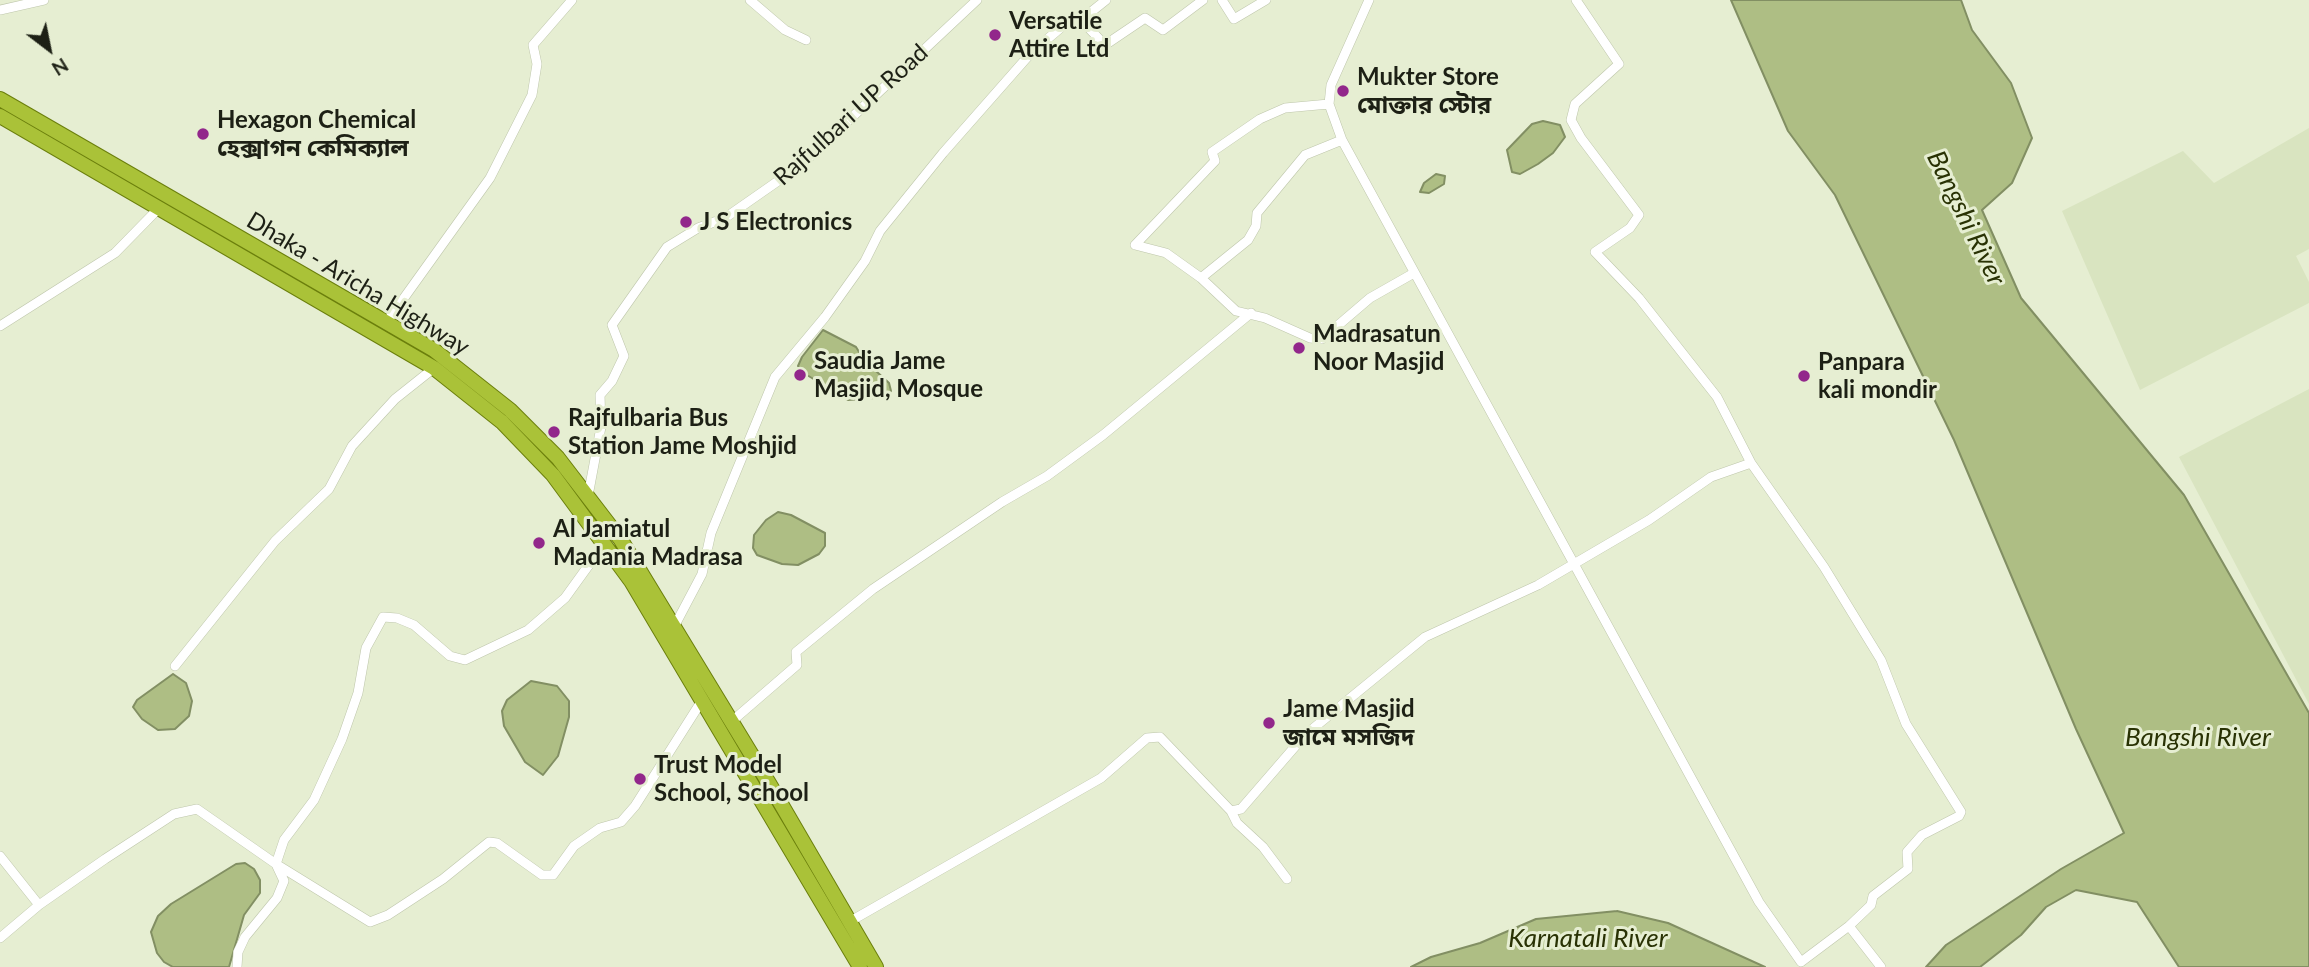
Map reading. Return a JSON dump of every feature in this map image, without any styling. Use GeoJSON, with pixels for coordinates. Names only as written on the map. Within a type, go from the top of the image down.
{"type":"FeatureCollection","features":[{"type":"Feature","properties":{"kind":"highway","name":"Dhaka - Aricha Highway"},"geometry":{"type":"LineString","coordinates":[[0,99],[434,350],[510,411],[558,458],[621,540],[876,967]]}},
{"type":"Feature","properties":{"kind":"highway","name":"Dhaka - Aricha Highway"},"geometry":{"type":"LineString","coordinates":[[0,116],[434,368],[502,422],[553,474],[631,580],[860,967]]}},
{"type":"Feature","properties":{"kind":"street"},"geometry":{"type":"LineString","coordinates":[[0,10],[44,0]]}},
{"type":"Feature","properties":{"kind":"street"},"geometry":{"type":"LineString","coordinates":[[386,323],[490,178],[532,95],[537,64],[533,44],[572,0]]}},
{"type":"Feature","properties":{"kind":"street"},"geometry":{"type":"LineString","coordinates":[[750,0],[785,30],[807,40]]}},
{"type":"Feature","properties":{"kind":"street","name":"Rajfulbari UP Road"},"geometry":{"type":"LineString","coordinates":[[587,497],[601,427],[600,395],[612,381],[624,356],[612,325],[667,247],[698,228],[725,218],[801,165],[977,0]]}},
{"type":"Feature","properties":{"kind":"street"},"geometry":{"type":"LineString","coordinates":[[1081,20],[1106,0]]}},
{"type":"Feature","properties":{"kind":"street"},"geometry":{"type":"LineString","coordinates":[[674,627],[702,574],[711,533],[775,377],[825,317],[865,261],[880,231],[943,153],[1031,53],[1071,19],[1081,20],[1105,45],[1145,18],[1163,30],[1203,0]]}},
{"type":"Feature","properties":{"kind":"street"},"geometry":{"type":"LineString","coordinates":[[1222,0],[1234,19],[1266,0]]}},
{"type":"Feature","properties":{"kind":"street"},"geometry":{"type":"LineString","coordinates":[[1368,0],[1331,85],[1329,104],[1342,140],[1759,902],[1801,962],[1849,926],[1871,905],[1873,896],[1908,869],[1907,852],[1922,835],[1959,816],[1961,812],[1906,724],[1881,660],[1824,567],[1751,463],[1717,397],[1639,298],[1595,252],[1630,228],[1639,215],[1581,138],[1571,120],[1575,104],[1619,64],[1576,0]]}},
{"type":"Feature","properties":{"kind":"street"},"geometry":{"type":"LineString","coordinates":[[1329,104],[1285,108],[1260,119],[1212,152],[1214,162],[1135,245],[1166,253],[1201,278],[1236,311],[1251,313],[1310,338],[1322,339],[1370,298],[1414,273]]}},
{"type":"Feature","properties":{"kind":"street"},"geometry":{"type":"LineString","coordinates":[[1201,278],[1248,240],[1257,214],[1305,155],[1342,140]]}},
{"type":"Feature","properties":{"kind":"street"},"geometry":{"type":"LineString","coordinates":[[0,326],[114,253],[159,208]]}},
{"type":"Feature","properties":{"kind":"street"},"geometry":{"type":"LineString","coordinates":[[731,722],[797,665],[796,652],[873,589],[1003,502],[1047,476],[1164,386],[1251,313]]}},
{"type":"Feature","properties":{"kind":"street"},"geometry":{"type":"LineString","coordinates":[[176,666],[275,541],[329,489],[352,446],[395,399],[434,368]]}},
{"type":"Feature","properties":{"kind":"street"},"geometry":{"type":"LineString","coordinates":[[1231,811],[1241,809],[1305,734],[1425,637],[1538,585],[1649,520],[1711,477],[1751,463]]}},
{"type":"Feature","properties":{"kind":"street"},"geometry":{"type":"LineString","coordinates":[[237,967],[238,952],[245,937],[277,898],[285,881],[276,864],[284,840],[314,800],[342,739],[358,693],[366,648],[383,617],[397,618],[414,625],[450,656],[465,660],[528,630],[565,598],[604,544]]}},
{"type":"Feature","properties":{"kind":"street"},"geometry":{"type":"LineString","coordinates":[[0,937],[39,905],[174,814],[197,809],[276,864],[370,922],[388,915],[443,879],[489,842],[497,843],[542,876],[553,875],[574,846],[600,828],[621,822],[635,806],[701,702]]}},
{"type":"Feature","properties":{"kind":"street"},"geometry":{"type":"LineString","coordinates":[[849,922],[1101,778],[1147,738],[1160,737],[1231,811],[1237,823],[1263,847],[1287,879]]}},
{"type":"Feature","properties":{"kind":"street"},"geometry":{"type":"LineString","coordinates":[[0,856],[39,905]]}},
{"type":"Feature","properties":{"kind":"street"},"geometry":{"type":"LineString","coordinates":[[1849,926],[1880,966]]}},
{"type":"Feature","properties":{"kind":"shaded area"},"geometry":{"type":"Polygon","coordinates":[[[2309,128],[2309,249],[2296,256],[2309,282],[2309,303],[2140,390],[2062,211],[2183,151],[2214,183],[2309,128]]]}},
{"type":"Feature","properties":{"kind":"shaded area"},"geometry":{"type":"Polygon","coordinates":[[[2309,389],[2309,704],[2179,457],[2309,389]]]}},
{"type":"Feature","properties":{"kind":"water","name":"Bangshi River"},"geometry":{"type":"Polygon","coordinates":[[[1731,0],[1961,0],[1972,30],[2011,83],[2032,138],[2012,183],[1982,210],[2021,298],[2184,495],[2309,713],[2309,967],[2179,967],[2137,902],[2076,890],[2046,907],[2021,935],[1980,967],[1926,967],[1946,945],[2061,869],[2124,833],[2076,729],[1954,440],[1835,195],[1788,131],[1731,0]]]}},
{"type":"Feature","properties":{"kind":"water"},"geometry":{"type":"Polygon","coordinates":[[[1543,121],[1560,125],[1565,137],[1553,153],[1538,164],[1520,174],[1512,172],[1507,150],[1532,124],[1543,121]]]}},
{"type":"Feature","properties":{"kind":"water"},"geometry":{"type":"Polygon","coordinates":[[[1436,174],[1445,176],[1444,184],[1429,193],[1420,192],[1424,183],[1436,174]]]}},
{"type":"Feature","properties":{"kind":"water"},"geometry":{"type":"Polygon","coordinates":[[[823,330],[856,347],[864,360],[889,383],[891,391],[887,397],[848,400],[802,372],[798,366],[802,357],[823,330]]]}},
{"type":"Feature","properties":{"kind":"water"},"geometry":{"type":"Polygon","coordinates":[[[778,512],[791,515],[825,533],[825,546],[819,554],[798,565],[782,564],[757,555],[753,548],[754,535],[766,520],[778,512]]]}},
{"type":"Feature","properties":{"kind":"water"},"geometry":{"type":"Polygon","coordinates":[[[173,674],[186,683],[192,701],[189,716],[175,729],[158,730],[142,719],[133,707],[137,700],[173,674]]]}},
{"type":"Feature","properties":{"kind":"water"},"geometry":{"type":"Polygon","coordinates":[[[531,681],[557,686],[569,701],[569,717],[558,756],[543,775],[525,762],[504,726],[502,711],[507,700],[531,681]]]}},
{"type":"Feature","properties":{"kind":"water"},"geometry":{"type":"Polygon","coordinates":[[[245,863],[254,869],[260,880],[260,893],[244,915],[229,967],[173,967],[164,962],[157,953],[151,932],[158,916],[171,904],[236,864],[245,863]]]}},
{"type":"Feature","properties":{"kind":"water","name":"Karnatali River"},"geometry":{"type":"Polygon","coordinates":[[[1617,911],[1668,923],[1765,967],[1411,967],[1431,957],[1480,943],[1536,919],[1617,911]]]}},
{"type":"Feature","properties":{"kind":"place","name":"Versatile Attire Ltd"},"geometry":{"type":"Point","coordinates":[995,35]}},
{"type":"Feature","properties":{"kind":"place","name":"Mukter Store মোক্তার স্টোর"},"geometry":{"type":"Point","coordinates":[1343,91]}},
{"type":"Feature","properties":{"kind":"place","name":"Hexagon Chemical হেক্সাগন কেমিক্যাল"},"geometry":{"type":"Point","coordinates":[203,134]}},
{"type":"Feature","properties":{"kind":"place","name":"J S Electronics"},"geometry":{"type":"Point","coordinates":[686,222]}},
{"type":"Feature","properties":{"kind":"place","name":"Madrasatun Noor Masjid"},"geometry":{"type":"Point","coordinates":[1299,348]}},
{"type":"Feature","properties":{"kind":"place","name":"Saudia Jame Masjid, Mosque"},"geometry":{"type":"Point","coordinates":[800,375]}},
{"type":"Feature","properties":{"kind":"place","name":"Panpara kali mondir"},"geometry":{"type":"Point","coordinates":[1804,376]}},
{"type":"Feature","properties":{"kind":"place","name":"Rajfulbaria Bus Station Jame Moshjid"},"geometry":{"type":"Point","coordinates":[554,432]}},
{"type":"Feature","properties":{"kind":"place","name":"Al Jamiatul Madania Madrasa"},"geometry":{"type":"Point","coordinates":[539,543]}},
{"type":"Feature","properties":{"kind":"place","name":"Jame Masjid জামে মসজিদ"},"geometry":{"type":"Point","coordinates":[1269,723]}},
{"type":"Feature","properties":{"kind":"place","name":"Trust Model School, School"},"geometry":{"type":"Point","coordinates":[640,779]}}]}
